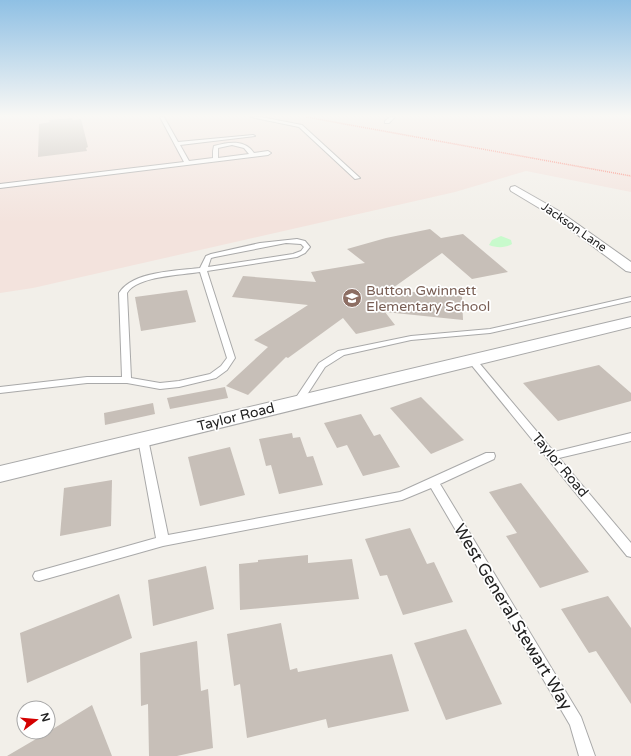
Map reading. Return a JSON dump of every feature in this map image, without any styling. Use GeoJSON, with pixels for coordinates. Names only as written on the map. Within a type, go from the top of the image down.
{"type":"FeatureCollection","features":[{"type":"Feature","properties":{"kind":"street","name":"Jackson Lane"},"geometry":{"type":"LineString","coordinates":[[515,189],[555,213],[631,268]]}},
{"type":"Feature","properties":{"kind":"street","name":"Taylor Road"},"geometry":{"type":"LineString","coordinates":[[0,474],[631,322]]}},
{"type":"Feature","properties":{"kind":"lane"},"geometry":{"type":"LineString","coordinates":[[182,152],[187,162]]}},
{"type":"Feature","properties":{"kind":"lane"},"geometry":{"type":"LineString","coordinates":[[215,152],[216,159]]}},
{"type":"Feature","properties":{"kind":"lane"},"geometry":{"type":"LineString","coordinates":[[329,152],[357,178]]}},
{"type":"Feature","properties":{"kind":"lane"},"geometry":{"type":"LineString","coordinates":[[0,186],[268,153]]}},
{"type":"Feature","properties":{"kind":"lane"},"geometry":{"type":"LineString","coordinates":[[0,390],[87,380],[127,380],[160,386],[180,384],[213,376],[224,368],[231,358],[203,269],[208,257],[287,241],[303,242],[307,247],[295,256],[203,269],[144,278],[126,288],[123,294],[127,380]]}},
{"type":"Feature","properties":{"kind":"lane"},"geometry":{"type":"LineString","coordinates":[[298,402],[322,365],[341,353],[411,338],[490,331],[631,299]]}},
{"type":"Feature","properties":{"kind":"lane","name":"Taylor Road"},"geometry":{"type":"LineString","coordinates":[[472,360],[631,552]]}},
{"type":"Feature","properties":{"kind":"lane"},"geometry":{"type":"LineString","coordinates":[[552,456],[631,437]]}},
{"type":"Feature","properties":{"kind":"lane"},"geometry":{"type":"LineString","coordinates":[[143,439],[164,542]]}},
{"type":"Feature","properties":{"kind":"lane"},"geometry":{"type":"LineString","coordinates":[[39,576],[164,542],[402,496],[490,456]]}},
{"type":"Feature","properties":{"kind":"lane","name":"West General Stewart Way"},"geometry":{"type":"LineString","coordinates":[[433,482],[576,722],[587,756]]}},
{"type":"Feature","properties":{"kind":"path"},"geometry":{"type":"LineString","coordinates":[[500,152],[631,176]]}},
{"type":"Feature","properties":{"kind":"shaded area"},"geometry":{"type":"Polygon","coordinates":[[[0,152],[631,152],[631,192],[526,171],[455,192],[33,288],[0,293],[0,152]]]}},
{"type":"Feature","properties":{"kind":"green space"},"geometry":{"type":"Polygon","coordinates":[[[501,236],[511,240],[512,244],[501,247],[489,245],[492,240],[501,236]]]}},
{"type":"Feature","properties":{"kind":"building"},"geometry":{"type":"Polygon","coordinates":[[[38,152],[77,152],[38,157],[38,152]]]}},
{"type":"Feature","properties":{"kind":"building"},"geometry":{"type":"Polygon","coordinates":[[[430,229],[441,238],[463,234],[508,272],[472,279],[442,253],[390,290],[462,296],[463,320],[385,312],[395,325],[356,334],[343,318],[288,358],[286,357],[248,395],[226,386],[268,347],[254,340],[308,305],[232,297],[243,276],[316,282],[311,272],[365,263],[347,249],[386,238],[430,229]]]}},
{"type":"Feature","properties":{"kind":"building"},"geometry":{"type":"Polygon","coordinates":[[[187,290],[196,322],[141,331],[135,297],[187,290]]]}},
{"type":"Feature","properties":{"kind":"building"},"geometry":{"type":"Polygon","coordinates":[[[599,365],[631,393],[631,401],[558,421],[523,383],[599,365]]]}},
{"type":"Feature","properties":{"kind":"building"},"geometry":{"type":"Polygon","coordinates":[[[225,387],[228,398],[170,409],[167,398],[225,387]]]}},
{"type":"Feature","properties":{"kind":"building"},"geometry":{"type":"Polygon","coordinates":[[[421,397],[464,440],[431,454],[390,408],[421,397]]]}},
{"type":"Feature","properties":{"kind":"building"},"geometry":{"type":"Polygon","coordinates":[[[153,403],[155,414],[105,425],[104,413],[153,403]]]}},
{"type":"Feature","properties":{"kind":"building"},"geometry":{"type":"Polygon","coordinates":[[[361,414],[374,436],[380,434],[400,467],[363,476],[347,445],[337,448],[324,423],[361,414]]]}},
{"type":"Feature","properties":{"kind":"building"},"geometry":{"type":"Polygon","coordinates":[[[292,433],[293,438],[300,437],[307,457],[313,456],[323,485],[279,494],[271,465],[266,466],[259,439],[292,433]]]}},
{"type":"Feature","properties":{"kind":"building"},"geometry":{"type":"Polygon","coordinates":[[[230,447],[245,495],[200,506],[188,457],[230,447]]]}},
{"type":"Feature","properties":{"kind":"building"},"geometry":{"type":"Polygon","coordinates":[[[112,480],[111,526],[60,536],[64,488],[112,480]]]}},
{"type":"Feature","properties":{"kind":"building"},"geometry":{"type":"Polygon","coordinates":[[[521,483],[589,572],[540,588],[506,536],[517,533],[489,492],[521,483]]]}},
{"type":"Feature","properties":{"kind":"building"},"geometry":{"type":"Polygon","coordinates":[[[410,528],[427,564],[434,562],[453,602],[403,615],[387,575],[380,576],[365,539],[410,528]]]}},
{"type":"Feature","properties":{"kind":"building"},"geometry":{"type":"Polygon","coordinates":[[[308,555],[308,563],[352,559],[359,599],[240,610],[239,564],[258,562],[258,560],[308,555]]]}},
{"type":"Feature","properties":{"kind":"building"},"geometry":{"type":"Polygon","coordinates":[[[206,566],[214,609],[153,626],[148,580],[206,566]]]}},
{"type":"Feature","properties":{"kind":"building"},"geometry":{"type":"Polygon","coordinates":[[[119,594],[132,638],[27,683],[20,633],[119,594]]]}},
{"type":"Feature","properties":{"kind":"building"},"geometry":{"type":"Polygon","coordinates":[[[608,596],[631,628],[631,704],[596,651],[589,653],[561,609],[608,596]]]}},
{"type":"Feature","properties":{"kind":"building"},"geometry":{"type":"Polygon","coordinates":[[[281,623],[290,670],[297,668],[298,672],[392,654],[409,711],[328,728],[326,719],[247,738],[240,684],[234,686],[227,634],[281,623]]]}},
{"type":"Feature","properties":{"kind":"building"},"geometry":{"type":"Polygon","coordinates":[[[466,629],[502,704],[446,720],[414,643],[466,629]]]}},
{"type":"Feature","properties":{"kind":"building"},"geometry":{"type":"Polygon","coordinates":[[[197,641],[201,691],[208,689],[213,748],[177,756],[149,756],[148,704],[141,706],[140,653],[197,641]]]}},
{"type":"Feature","properties":{"kind":"building"},"geometry":{"type":"Polygon","coordinates":[[[92,705],[112,756],[7,756],[34,740],[56,740],[56,727],[92,705]]]}},
{"type":"Feature","properties":{"kind":"place","name":"Button Gwinnett Elementary School"},"geometry":{"type":"Point","coordinates":[352,298]}}]}
